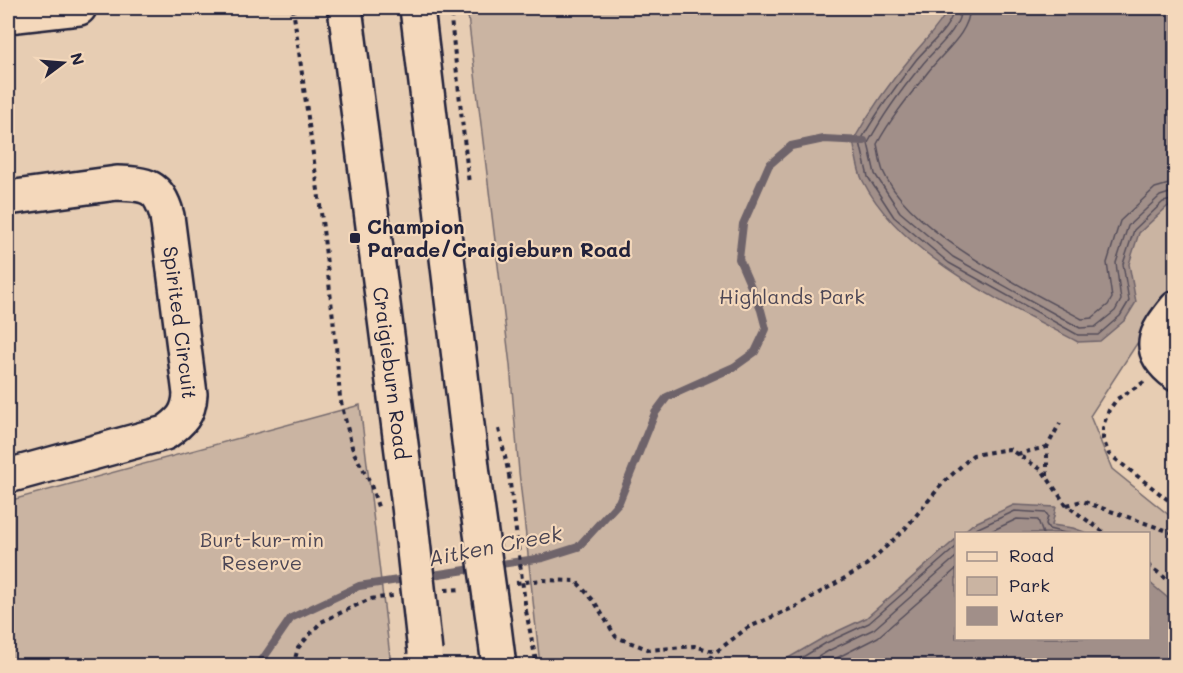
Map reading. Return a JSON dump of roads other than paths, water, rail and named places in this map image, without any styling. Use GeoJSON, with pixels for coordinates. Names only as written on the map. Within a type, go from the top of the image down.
{"type":"FeatureCollection","features":[{"type":"Feature","properties":{"kind":"main road"},"geometry":{"type":"LineString","coordinates":[[8,16],[79,8]]}},
{"type":"Feature","properties":{"kind":"main road","name":"Craigieburn Road"},"geometry":{"type":"LineString","coordinates":[[345,8],[395,515],[426,659]]}},
{"type":"Feature","properties":{"kind":"main road"},"geometry":{"type":"LineString","coordinates":[[417,8],[474,483],[499,666]]}},
{"type":"Feature","properties":{"kind":"main road","name":"Spirited Circuit"},"geometry":{"type":"LineString","coordinates":[[8,198],[117,183],[141,185],[159,194],[167,216],[190,394],[189,408],[185,416],[165,433],[8,477]]}},
{"type":"Feature","properties":{"kind":"main road"},"geometry":{"type":"LineString","coordinates":[[1171,370],[1156,351],[1154,342],[1156,335],[1176,308]]}},
{"type":"Feature","properties":{"kind":"water"},"geometry":{"type":"Polygon","coordinates":[[[949,8],[1175,8],[1175,204],[1167,207],[1139,233],[1129,264],[1136,302],[1125,320],[1100,341],[1078,342],[988,294],[958,275],[902,232],[880,208],[861,177],[853,141],[888,86],[937,27],[949,8]]]}},
{"type":"Feature","properties":{"kind":"water"},"geometry":{"type":"Polygon","coordinates":[[[1014,505],[1056,507],[1052,525],[1084,532],[963,532],[973,524],[1014,505]]]}},
{"type":"Feature","properties":{"kind":"water"},"geometry":{"type":"Polygon","coordinates":[[[955,540],[955,640],[1150,640],[1150,583],[1175,604],[1175,665],[776,665],[823,638],[866,618],[955,540]]]}},
{"type":"Feature","properties":{"kind":"waterway","name":"Aitken Creek"},"geometry":{"type":"LineString","coordinates":[[494,565],[543,558],[578,547],[619,502],[655,413],[667,397],[734,367],[755,352],[766,329],[761,310],[739,259],[743,224],[769,165],[791,146],[824,139],[864,141]]}},
{"type":"Feature","properties":{"kind":"waterway","name":"Aitken Creek"},"geometry":{"type":"LineString","coordinates":[[426,576],[479,568]]}},
{"type":"Feature","properties":{"kind":"waterway","name":"Aitken Creek"},"geometry":{"type":"LineString","coordinates":[[258,666],[291,618],[359,586],[411,578]]}},
{"type":"Feature","properties":{"kind":"place","name":"Champion Parade/Craigieburn Road"},"geometry":{"type":"Point","coordinates":[355,238]}},
{"type":"Feature","properties":{"kind":"park label","name":"Highlands Park"},"geometry":{"type":"Point","coordinates":[792,296]}},
{"type":"Feature","properties":{"kind":"park label","name":"Burt-kur-min Reserve"},"geometry":{"type":"Point","coordinates":[262,550]}}]}
